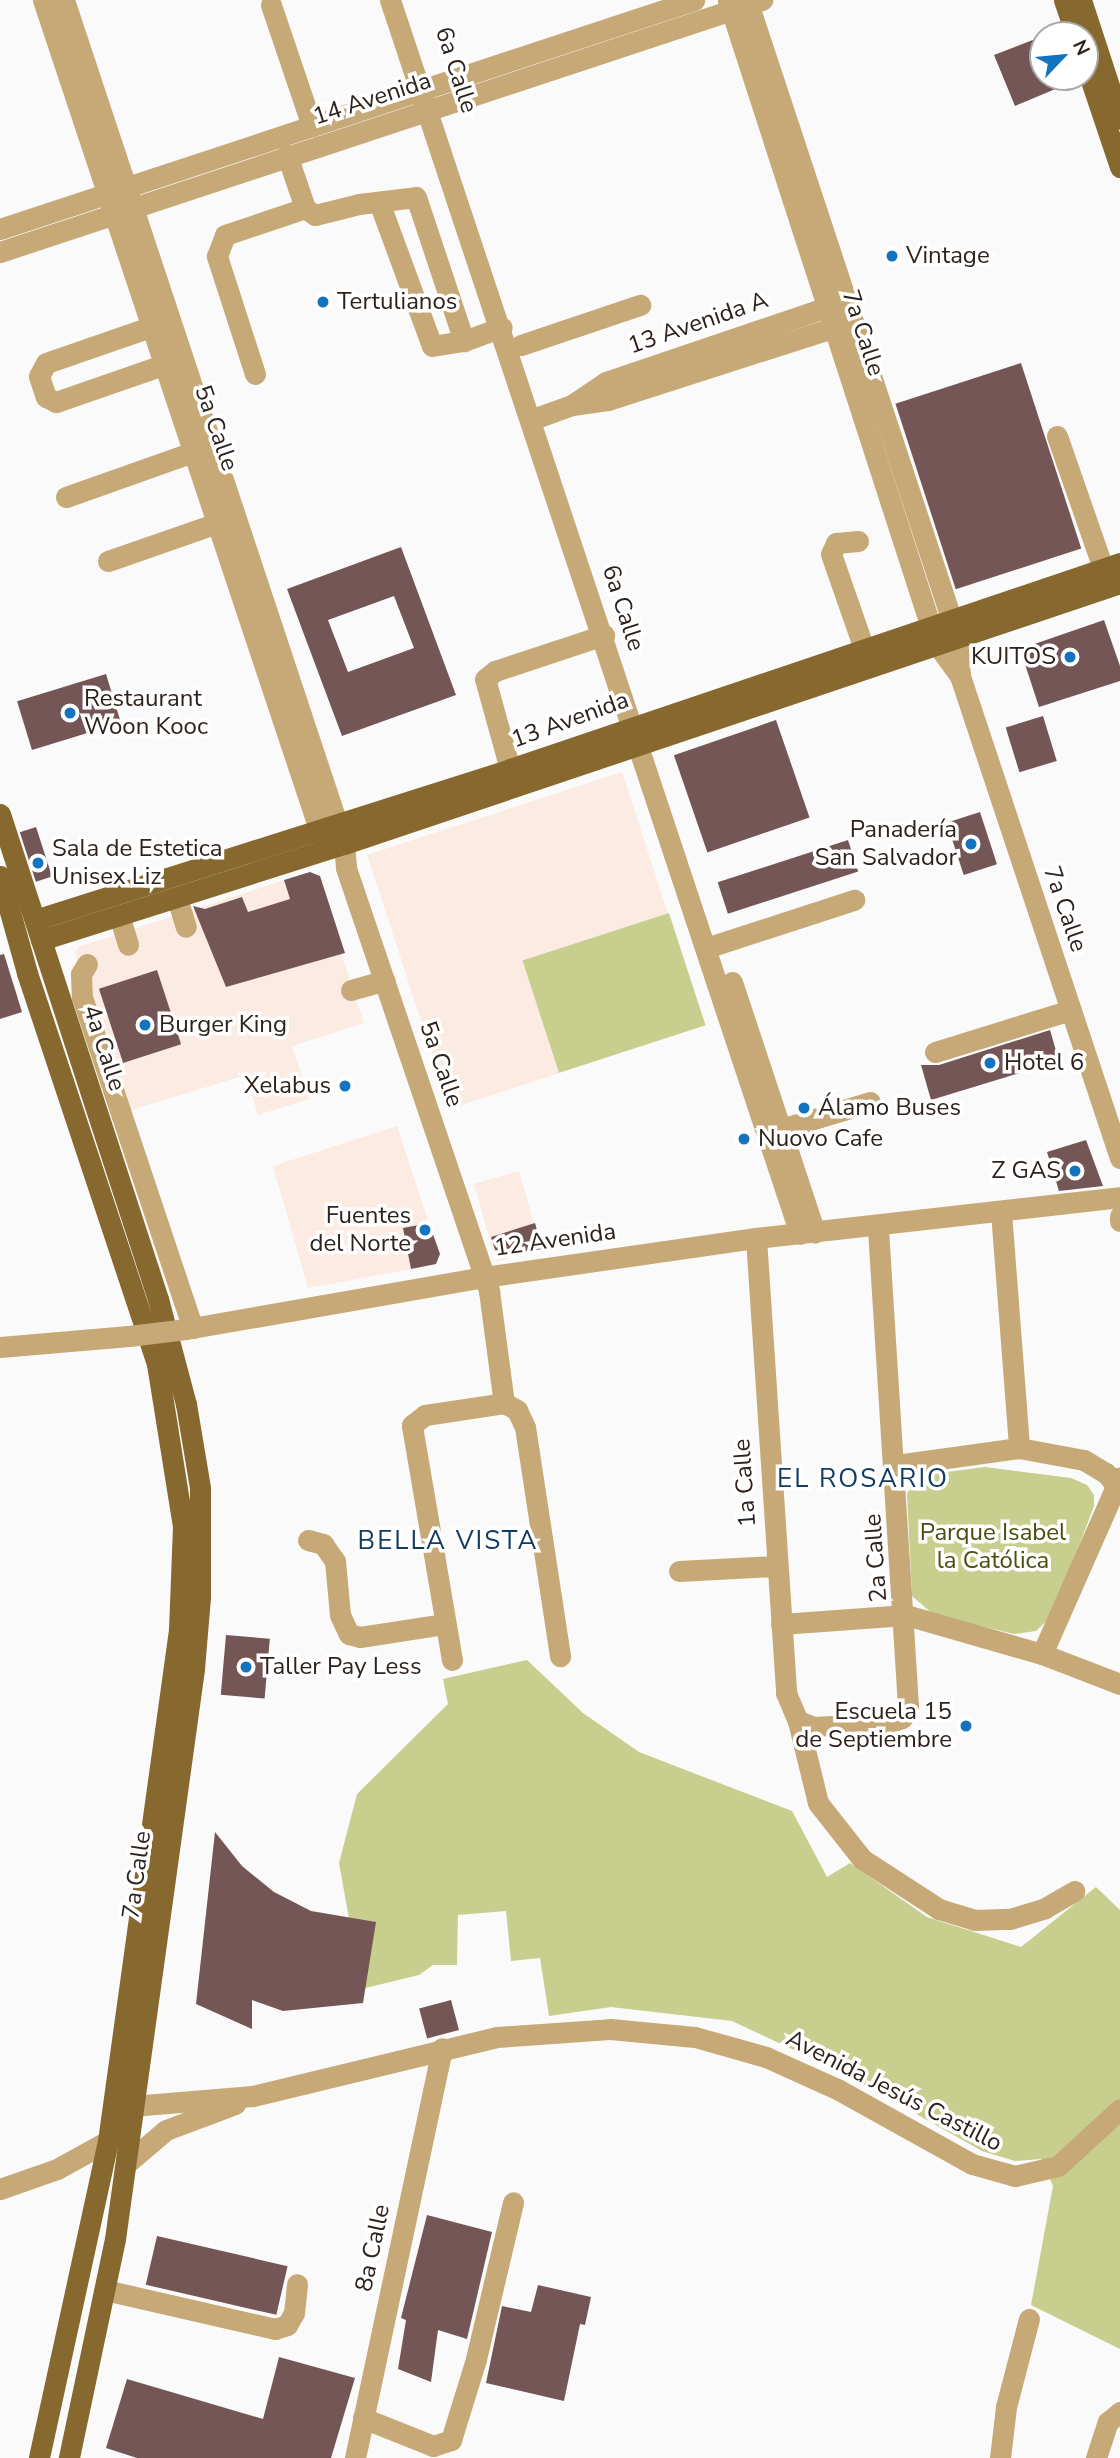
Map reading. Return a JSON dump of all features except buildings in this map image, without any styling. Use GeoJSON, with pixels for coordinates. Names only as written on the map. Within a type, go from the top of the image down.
{"type":"FeatureCollection","features":[{"type":"Feature","properties":{"kind":"main road"},"geometry":{"type":"LineString","coordinates":[[1064,0],[1071,21]]}},
{"type":"Feature","properties":{"kind":"main road"},"geometry":{"type":"LineString","coordinates":[[1081,0],[1120,119]]}},
{"type":"Feature","properties":{"kind":"main road"},"geometry":{"type":"LineString","coordinates":[[1094,91],[1120,167]]}},
{"type":"Feature","properties":{"kind":"main road","name":"13 Avenida"},"geometry":{"type":"LineString","coordinates":[[35,920],[332,837],[954,628],[1112,566]]}},
{"type":"Feature","properties":{"kind":"main road","name":"13 Avenida"},"geometry":{"type":"LineString","coordinates":[[954,628],[1120,583]]}},
{"type":"Feature","properties":{"kind":"main road","name":"13 Avenida"},"geometry":{"type":"LineString","coordinates":[[41,940],[177,898],[510,769],[642,731],[864,649],[933,635]]}},
{"type":"Feature","properties":{"kind":"main road","name":"4a Calle"},"geometry":{"type":"LineString","coordinates":[[0,814],[35,920],[149,1302]]}},
{"type":"Feature","properties":{"kind":"main road","name":"4a Calle"},"geometry":{"type":"LineString","coordinates":[[0,876],[8,937],[149,1302]]}},
{"type":"Feature","properties":{"kind":"main road","name":"7a Calle"},"geometry":{"type":"LineString","coordinates":[[69,2458],[105,2290],[126,2164],[200,1597],[202,1534],[194,1443],[149,1302]]}},
{"type":"Feature","properties":{"kind":"main road","name":"7a Calle"},"geometry":{"type":"LineString","coordinates":[[39,2458],[108,2141],[183,1578],[183,1526],[170,1424],[149,1302]]}},
{"type":"Feature","properties":{"kind":"street","name":"5a Calle"},"geometry":{"type":"LineString","coordinates":[[43,0],[117,191]]}},
{"type":"Feature","properties":{"kind":"street","name":"5a Calle"},"geometry":{"type":"LineString","coordinates":[[64,0],[153,326],[220,522],[384,980],[484,1277],[504,1403]]}},
{"type":"Feature","properties":{"kind":"street","name":"6a Calle"},"geometry":{"type":"LineString","coordinates":[[390,0],[430,97],[522,345],[538,416],[604,635],[642,731]]}},
{"type":"Feature","properties":{"kind":"street","name":"6a Calle"},"geometry":{"type":"LineString","coordinates":[[405,0],[430,97],[502,327],[538,416],[807,1233]]}},
{"type":"Feature","properties":{"kind":"street","name":"14 Avenida"},"geometry":{"type":"LineString","coordinates":[[0,251],[287,155],[430,97],[694,0]]}},
{"type":"Feature","properties":{"kind":"street","name":"14 Avenida"},"geometry":{"type":"LineString","coordinates":[[0,229],[312,126],[430,97],[743,3]]}},
{"type":"Feature","properties":{"kind":"street","name":"7a Calle"},"geometry":{"type":"LineString","coordinates":[[743,3],[840,314],[933,635],[960,676]]}},
{"type":"Feature","properties":{"kind":"street"},"geometry":{"type":"LineString","coordinates":[[271,5],[312,126]]}},
{"type":"Feature","properties":{"kind":"street"},"geometry":{"type":"LineString","coordinates":[[287,155],[305,208],[315,215],[416,197],[464,341]]}},
{"type":"Feature","properties":{"kind":"street"},"geometry":{"type":"LineString","coordinates":[[379,202],[429,340],[439,346],[464,341],[502,327]]}},
{"type":"Feature","properties":{"kind":"street"},"geometry":{"type":"LineString","coordinates":[[255,374],[217,256],[219,244],[225,235],[305,208]]}},
{"type":"Feature","properties":{"kind":"street","name":"5a Calle"},"geometry":{"type":"LineString","coordinates":[[123,212],[332,837]]}},
{"type":"Feature","properties":{"kind":"street"},"geometry":{"type":"LineString","coordinates":[[522,345],[640,304]]}},
{"type":"Feature","properties":{"kind":"street","name":"7a Calle"},"geometry":{"type":"LineString","coordinates":[[840,314],[954,628],[960,676],[1120,1158]]}},
{"type":"Feature","properties":{"kind":"street","name":"13 Avenida A"},"geometry":{"type":"LineString","coordinates":[[538,416],[572,405],[606,382],[840,314]]}},
{"type":"Feature","properties":{"kind":"street"},"geometry":{"type":"LineString","coordinates":[[153,326],[46,363],[39,376],[47,397],[56,402],[166,364]]}},
{"type":"Feature","properties":{"kind":"street"},"geometry":{"type":"LineString","coordinates":[[1057,436],[1112,566]]}},
{"type":"Feature","properties":{"kind":"street"},"geometry":{"type":"LineString","coordinates":[[66,497],[197,451]]}},
{"type":"Feature","properties":{"kind":"street"},"geometry":{"type":"LineString","coordinates":[[108,561],[220,522]]}},
{"type":"Feature","properties":{"kind":"street"},"geometry":{"type":"LineString","coordinates":[[858,541],[836,543],[831,554],[864,649]]}},
{"type":"Feature","properties":{"kind":"street"},"geometry":{"type":"LineString","coordinates":[[510,769],[485,679],[495,671],[604,635]]}},
{"type":"Feature","properties":{"kind":"street"},"geometry":{"type":"LineString","coordinates":[[177,898],[186,927]]}},
{"type":"Feature","properties":{"kind":"street"},"geometry":{"type":"LineString","coordinates":[[713,945],[854,901]]}},
{"type":"Feature","properties":{"kind":"street"},"geometry":{"type":"LineString","coordinates":[[118,915],[128,944]]}},
{"type":"Feature","properties":{"kind":"street"},"geometry":{"type":"LineString","coordinates":[[87,964],[81,974],[82,997],[189,1328]]}},
{"type":"Feature","properties":{"kind":"street"},"geometry":{"type":"LineString","coordinates":[[351,990],[384,980]]}},
{"type":"Feature","properties":{"kind":"street"},"geometry":{"type":"LineString","coordinates":[[935,1052],[1071,1010]]}},
{"type":"Feature","properties":{"kind":"street","name":"6a Calle"},"geometry":{"type":"LineString","coordinates":[[749,1055],[781,1129],[807,1233]]}},
{"type":"Feature","properties":{"kind":"street"},"geometry":{"type":"LineString","coordinates":[[781,1129],[870,1102]]}},
{"type":"Feature","properties":{"kind":"street","name":"12 Avenida"},"geometry":{"type":"LineString","coordinates":[[0,1347],[189,1328],[484,1277],[756,1238],[1000,1213],[1120,1196]]}},
{"type":"Feature","properties":{"kind":"street"},"geometry":{"type":"LineString","coordinates":[[1000,1213],[1018,1448]]}},
{"type":"Feature","properties":{"kind":"street","name":"2a Calle"},"geometry":{"type":"LineString","coordinates":[[798,1721],[814,1727],[887,1723],[902,1718],[909,1693],[906,1615],[878,1227]]}},
{"type":"Feature","properties":{"kind":"street","name":"1a Calle"},"geometry":{"type":"LineString","coordinates":[[756,1238],[786,1693],[798,1721],[810,1784],[829,1822],[862,1859],[939,1909],[974,1920],[1010,1919],[1045,1908],[1074,1891]]}},
{"type":"Feature","properties":{"kind":"street"},"geometry":{"type":"LineString","coordinates":[[452,1660],[412,1425],[425,1415],[504,1403],[517,1410],[525,1427],[560,1656]]}},
{"type":"Feature","properties":{"kind":"street"},"geometry":{"type":"LineString","coordinates":[[896,1465],[1018,1448],[1084,1460],[1106,1473],[1119,1485],[1042,1654]]}},
{"type":"Feature","properties":{"kind":"street"},"geometry":{"type":"LineString","coordinates":[[307,1540],[323,1544],[335,1561],[340,1615],[349,1634],[360,1637],[445,1624]]}},
{"type":"Feature","properties":{"kind":"street"},"geometry":{"type":"LineString","coordinates":[[679,1571],[776,1566]]}},
{"type":"Feature","properties":{"kind":"street"},"geometry":{"type":"LineString","coordinates":[[781,1624],[906,1615],[1042,1654],[1120,1684]]}},
{"type":"Feature","properties":{"kind":"street","name":"Avenida Jesús Castillo"},"geometry":{"type":"LineString","coordinates":[[126,2164],[166,2130],[253,2096],[442,2048],[575,2029],[695,2038],[801,2071],[972,2164],[1015,2176],[1058,2166],[1120,2109]]}},
{"type":"Feature","properties":{"kind":"street","name":"8a Calle"},"geometry":{"type":"LineString","coordinates":[[355,2458],[442,2048]]}},
{"type":"Feature","properties":{"kind":"street","name":"Avenida Jesús Castillo"},"geometry":{"type":"LineString","coordinates":[[132,2106],[253,2096]]}},
{"type":"Feature","properties":{"kind":"street"},"geometry":{"type":"LineString","coordinates":[[0,2189],[57,2169],[108,2141]]}},
{"type":"Feature","properties":{"kind":"street"},"geometry":{"type":"LineString","coordinates":[[363,2418],[433,2446],[451,2440],[476,2358],[513,2202]]}},
{"type":"Feature","properties":{"kind":"street"},"geometry":{"type":"LineString","coordinates":[[105,2290],[275,2329],[287,2325],[294,2313],[297,2284]]}},
{"type":"Feature","properties":{"kind":"street"},"geometry":{"type":"LineString","coordinates":[[1000,2458],[1006,2407],[1029,2319]]}},
{"type":"Feature","properties":{"kind":"street"},"geometry":{"type":"LineString","coordinates":[[1096,2458],[1108,2422],[1120,2412]]}},
{"type":"Feature","properties":{"kind":"shaded area"},"geometry":{"type":"Polygon","coordinates":[[[622,772],[705,1026],[450,1109],[367,855],[622,772]]]}},
{"type":"Feature","properties":{"kind":"shaded area"},"geometry":{"type":"Polygon","coordinates":[[[303,874],[317,880],[364,1023],[292,1046],[309,1099],[258,1115],[246,1075],[128,1111],[75,953],[78,947],[303,874]]]}},
{"type":"Feature","properties":{"kind":"shaded area"},"geometry":{"type":"Polygon","coordinates":[[[397,1126],[429,1223],[403,1229],[411,1269],[308,1288],[273,1166],[397,1126]]]}},
{"type":"Feature","properties":{"kind":"shaded area"},"geometry":{"type":"Polygon","coordinates":[[[519,1171],[541,1249],[496,1262],[474,1184],[519,1171]]]}},
{"type":"Feature","properties":{"kind":"green space"},"geometry":{"type":"Polygon","coordinates":[[[669,913],[705,1025],[559,1073],[523,961],[669,913]]]}},
{"type":"Feature","properties":{"kind":"green space","name":"Parque Isabel la Católica"},"geometry":{"type":"Polygon","coordinates":[[[985,1467],[1071,1478],[1087,1485],[1094,1495],[1094,1506],[1053,1615],[1036,1631],[1014,1634],[934,1615],[912,1596],[907,1493],[924,1475],[985,1467]]]}},
{"type":"Feature","properties":{"kind":"green space"},"geometry":{"type":"Polygon","coordinates":[[[527,1660],[583,1713],[639,1752],[792,1811],[827,1877],[850,1863],[927,1917],[1021,1947],[1096,1887],[1120,1910],[1120,2349],[1031,2305],[1053,2186],[1041,2159],[1015,2161],[982,2151],[847,2075],[732,2021],[611,2007],[549,2016],[540,1958],[511,1961],[506,1911],[458,1915],[457,1965],[433,1965],[419,1975],[353,1991],[355,1952],[339,1863],[357,1794],[448,1704],[443,1679],[527,1660]]]}},
{"type":"Feature","properties":{"kind":"place","name":"Vintage"},"geometry":{"type":"Point","coordinates":[892,256]}},
{"type":"Feature","properties":{"kind":"place","name":"Tertulianos"},"geometry":{"type":"Point","coordinates":[323,302]}},
{"type":"Feature","properties":{"kind":"place","name":"KUITOS"},"geometry":{"type":"Point","coordinates":[1070,657]}},
{"type":"Feature","properties":{"kind":"place","name":"Restaurant Woon Kooc"},"geometry":{"type":"Point","coordinates":[70,713]}},
{"type":"Feature","properties":{"kind":"place","name":"Panadería San Salvador"},"geometry":{"type":"Point","coordinates":[971,844]}},
{"type":"Feature","properties":{"kind":"place","name":"Sala de Estetica Unisex Liz"},"geometry":{"type":"Point","coordinates":[38,863]}},
{"type":"Feature","properties":{"kind":"place","name":"Burger King"},"geometry":{"type":"Point","coordinates":[145,1025]}},
{"type":"Feature","properties":{"kind":"place","name":"Hotel 6"},"geometry":{"type":"Point","coordinates":[990,1063]}},
{"type":"Feature","properties":{"kind":"place","name":"Xelabus"},"geometry":{"type":"Point","coordinates":[345,1086]}},
{"type":"Feature","properties":{"kind":"place","name":"Álamo Buses"},"geometry":{"type":"Point","coordinates":[804,1108]}},
{"type":"Feature","properties":{"kind":"place","name":"Nuovo Cafe"},"geometry":{"type":"Point","coordinates":[744,1139]}},
{"type":"Feature","properties":{"kind":"place","name":"Z GAS"},"geometry":{"type":"Point","coordinates":[1075,1171]}},
{"type":"Feature","properties":{"kind":"place","name":"Fuentes del Norte"},"geometry":{"type":"Point","coordinates":[425,1230]}},
{"type":"Feature","properties":{"kind":"place","name":"Taller Pay Less"},"geometry":{"type":"Point","coordinates":[246,1667]}},
{"type":"Feature","properties":{"kind":"place","name":"Escuela 15 de Septiembre"},"geometry":{"type":"Point","coordinates":[966,1726]}},
{"type":"Feature","properties":{"kind":"district","name":"EL ROSARIO"},"geometry":{"type":"Point","coordinates":[863,1479]}},
{"type":"Feature","properties":{"kind":"district","name":"BELLA VISTA"},"geometry":{"type":"Point","coordinates":[448,1541]}}]}
